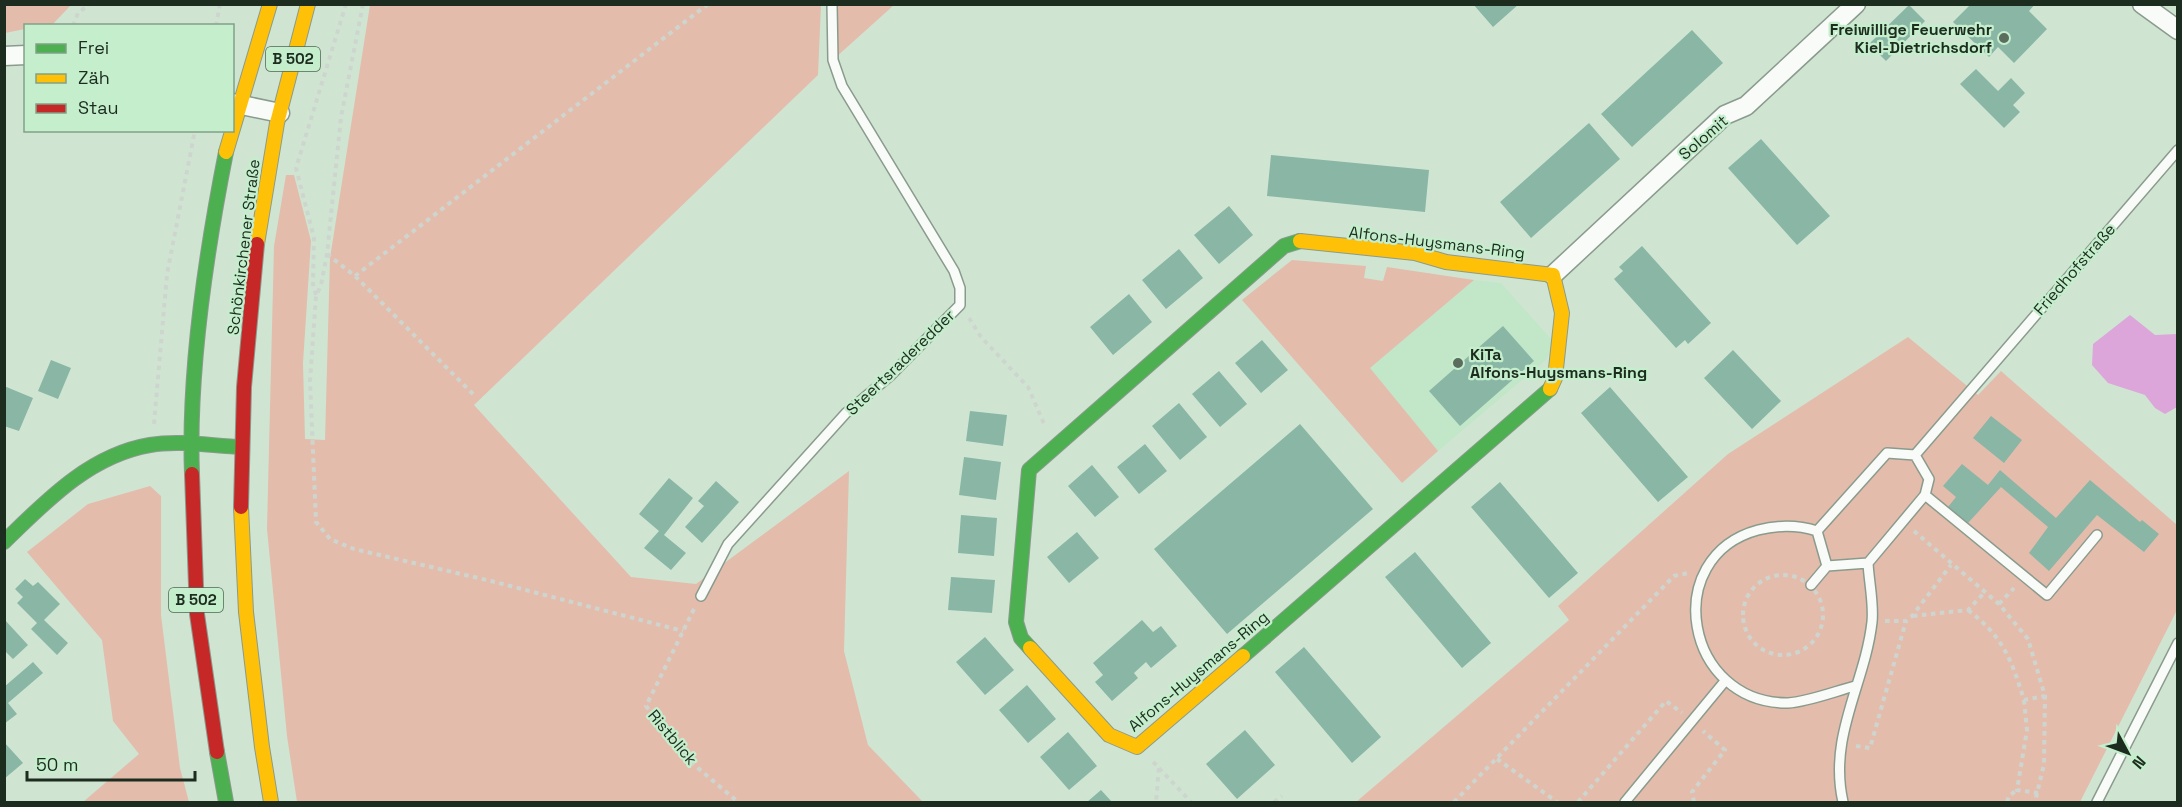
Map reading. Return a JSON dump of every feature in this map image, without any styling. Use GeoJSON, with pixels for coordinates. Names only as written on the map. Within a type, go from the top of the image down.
{"type":"FeatureCollection","features":[{"type":"Feature","properties":{"kind":"main road","name":"Schönkirchener Straße"},"geometry":{"type":"LineString","coordinates":[[236,104],[270,4]]}},
{"type":"Feature","properties":{"kind":"main road","name":"Schönkirchener Straße"},"geometry":{"type":"LineString","coordinates":[[242,447],[247,338],[257,245],[280,114],[308,4]]}},
{"type":"Feature","properties":{"kind":"main road","name":"Schönkirchener Straße"},"geometry":{"type":"LineString","coordinates":[[191,446],[197,360],[211,234],[230,132]]}},
{"type":"Feature","properties":{"kind":"main road","name":"Alfons-Huysmans-Ring"},"geometry":{"type":"LineString","coordinates":[[1300,241],[1414,253],[1446,262],[1553,274],[1562,313],[1555,378],[1548,393],[1137,747],[1108,735],[1021,638],[1016,622],[1029,470],[1056,445],[1284,246],[1300,241]]}},
{"type":"Feature","properties":{"kind":"main road"},"geometry":{"type":"LineString","coordinates":[[4,542],[81,472],[137,447],[153,444],[242,447]]}},
{"type":"Feature","properties":{"kind":"main road","name":"B 502"},"geometry":{"type":"LineString","coordinates":[[191,446],[197,614],[226,802]]}},
{"type":"Feature","properties":{"kind":"main road","name":"B 502"},"geometry":{"type":"LineString","coordinates":[[242,447],[246,611],[271,802]]}},
{"type":"Feature","properties":{"kind":"street","name":"Solomit"},"geometry":{"type":"LineString","coordinates":[[1553,274],[1725,115],[1746,106],[1856,4]]}},
{"type":"Feature","properties":{"kind":"street"},"geometry":{"type":"LineString","coordinates":[[2142,4],[2178,30]]}},
{"type":"Feature","properties":{"kind":"street"},"geometry":{"type":"LineString","coordinates":[[4,56],[24,55]]}},
{"type":"Feature","properties":{"kind":"street"},"geometry":{"type":"LineString","coordinates":[[236,104],[280,114]]}},
{"type":"Feature","properties":{"kind":"lane","name":"Steertsraderedder"},"geometry":{"type":"LineString","coordinates":[[701,596],[728,544],[846,413],[890,376],[960,305],[960,288],[954,271],[842,86],[833,60],[832,4]]}},
{"type":"Feature","properties":{"kind":"lane","name":"Friedhofstraße"},"geometry":{"type":"LineString","coordinates":[[1915,455],[2178,150]]}},
{"type":"Feature","properties":{"kind":"lane"},"geometry":{"type":"LineString","coordinates":[[1817,531],[1887,453],[1915,455],[1929,478],[1925,495],[1868,563],[1872,620],[1841,744],[1839,785],[1843,802]]}},
{"type":"Feature","properties":{"kind":"lane"},"geometry":{"type":"LineString","coordinates":[[1925,495],[2047,595],[2097,535]]}},
{"type":"Feature","properties":{"kind":"lane"},"geometry":{"type":"LineString","coordinates":[[1817,531],[1778,525],[1744,534],[1716,555],[1707,569],[1699,586],[1694,620],[1704,654],[1725,681],[1755,699],[1789,703],[1855,686]]}},
{"type":"Feature","properties":{"kind":"lane"},"geometry":{"type":"LineString","coordinates":[[1817,531],[1827,566]]}},
{"type":"Feature","properties":{"kind":"lane"},"geometry":{"type":"LineString","coordinates":[[1811,585],[1827,566],[1868,563]]}},
{"type":"Feature","properties":{"kind":"lane"},"geometry":{"type":"LineString","coordinates":[[2097,802],[2178,643]]}},
{"type":"Feature","properties":{"kind":"lane"},"geometry":{"type":"LineString","coordinates":[[1625,802],[1725,681]]}},
{"type":"Feature","properties":{"kind":"path"},"geometry":{"type":"LineString","coordinates":[[74,24],[78,13],[90,4]]}},
{"type":"Feature","properties":{"kind":"path"},"geometry":{"type":"LineString","coordinates":[[216,24],[220,4]]}},
{"type":"Feature","properties":{"kind":"path"},"geometry":{"type":"LineString","coordinates":[[346,4],[297,168],[314,238],[313,284],[316,296],[310,381],[316,522],[330,539],[354,549],[491,580],[683,631]]}},
{"type":"Feature","properties":{"kind":"path"},"geometry":{"type":"LineString","coordinates":[[316,296],[321,285],[327,254],[341,117],[363,4]]}},
{"type":"Feature","properties":{"kind":"path"},"geometry":{"type":"LineString","coordinates":[[355,276],[708,4]]}},
{"type":"Feature","properties":{"kind":"path"},"geometry":{"type":"LineString","coordinates":[[153,444],[167,274],[195,132]]}},
{"type":"Feature","properties":{"kind":"path"},"geometry":{"type":"LineString","coordinates":[[327,254],[355,276],[473,394]]}},
{"type":"Feature","properties":{"kind":"path"},"geometry":{"type":"LineString","coordinates":[[960,305],[981,337],[1028,387],[1036,410],[1056,445]]}},
{"type":"Feature","properties":{"kind":"path"},"geometry":{"type":"LineString","coordinates":[[1902,521],[1999,604],[2028,639],[2045,696],[2047,731],[2035,802]]}},
{"type":"Feature","properties":{"kind":"path"},"geometry":{"type":"LineString","coordinates":[[1841,744],[1870,748],[1906,621],[1951,565]]}},
{"type":"Feature","properties":{"kind":"path"},"geometry":{"type":"LineString","coordinates":[[1454,802],[1674,576],[1707,569]]}},
{"type":"Feature","properties":{"kind":"path"},"geometry":{"type":"LineString","coordinates":[[1779,574],[1796,576],[1811,585],[1820,597],[1824,613],[1821,629],[1813,643],[1800,652],[1785,656],[1770,654],[1756,646],[1747,634],[1742,620],[1744,604],[1750,590],[1763,579],[1779,574]]}},
{"type":"Feature","properties":{"kind":"path"},"geometry":{"type":"LineString","coordinates":[[1999,604],[2025,577]]}},
{"type":"Feature","properties":{"kind":"path"},"geometry":{"type":"LineString","coordinates":[[1912,616],[1968,610],[1985,592]]}},
{"type":"Feature","properties":{"kind":"path","name":"Ristblick"},"geometry":{"type":"LineString","coordinates":[[701,596],[646,706],[686,757],[738,802]]}},
{"type":"Feature","properties":{"kind":"path"},"geometry":{"type":"LineString","coordinates":[[1968,610],[1991,628],[2007,649],[2024,700],[2027,730],[2018,790]]}},
{"type":"Feature","properties":{"kind":"path"},"geometry":{"type":"LineString","coordinates":[[1872,620],[1906,621]]}},
{"type":"Feature","properties":{"kind":"path"},"geometry":{"type":"LineString","coordinates":[[2024,700],[2045,696]]}},
{"type":"Feature","properties":{"kind":"path"},"geometry":{"type":"LineString","coordinates":[[1137,747],[1191,802]]}},
{"type":"Feature","properties":{"kind":"path"},"geometry":{"type":"LineString","coordinates":[[1497,759],[1557,802]]}},
{"type":"Feature","properties":{"kind":"path"},"geometry":{"type":"LineString","coordinates":[[1156,802],[1159,767]]}},
{"type":"Feature","properties":{"kind":"path"},"geometry":{"type":"LineString","coordinates":[[2007,802],[2009,796],[2018,790],[2038,793]]}},
{"type":"Feature","properties":{"kind":"path"},"geometry":{"type":"LineString","coordinates":[[1274,802],[1282,796]]}},
{"type":"Feature","properties":{"kind":"shaded area"},"geometry":{"type":"Polygon","coordinates":[[[5,4],[71,4],[53,24],[24,24],[24,29],[5,33],[5,4]]]}},
{"type":"Feature","properties":{"kind":"shaded area"},"geometry":{"type":"Polygon","coordinates":[[[370,5],[821,5],[818,75],[474,405],[631,577],[696,584],[849,471],[844,651],[868,745],[923,802],[297,802],[287,736],[267,529],[274,246],[286,175],[294,175],[311,241],[303,363],[305,439],[325,440],[330,258],[370,5]]]}},
{"type":"Feature","properties":{"kind":"shaded area"},"geometry":{"type":"Polygon","coordinates":[[[836,5],[894,5],[835,58],[836,5]]]}},
{"type":"Feature","properties":{"kind":"shaded area"},"geometry":{"type":"Polygon","coordinates":[[[1292,260],[1366,266],[1364,278],[1383,281],[1387,267],[1474,280],[1370,368],[1438,451],[1402,483],[1242,300],[1292,260]]]}},
{"type":"Feature","properties":{"kind":"shaded area","name":"KiTa Alfons-Huysmans-Ring"},"geometry":{"type":"Polygon","coordinates":[[[1474,280],[1501,283],[1553,341],[1547,359],[1438,451],[1369,368],[1474,280]]]}},
{"type":"Feature","properties":{"kind":"shaded area"},"geometry":{"type":"Polygon","coordinates":[[[2130,315],[2155,335],[2177,334],[2177,407],[2165,414],[2155,408],[2145,395],[2108,383],[2092,365],[2093,344],[2130,315]]]}},
{"type":"Feature","properties":{"kind":"shaded area"},"geometry":{"type":"Polygon","coordinates":[[[1908,337],[1978,395],[2001,371],[2177,525],[2177,610],[2080,802],[1356,802],[1569,620],[1558,606],[1728,454],[1908,337]]]}},
{"type":"Feature","properties":{"kind":"shaded area"},"geometry":{"type":"Polygon","coordinates":[[[150,486],[161,496],[161,615],[180,768],[189,802],[83,802],[139,754],[113,721],[102,640],[27,552],[88,504],[150,486]]]}},
{"type":"Feature","properties":{"kind":"building"},"geometry":{"type":"Polygon","coordinates":[[[1473,4],[1519,4],[1493,27],[1473,4]]]}},
{"type":"Feature","properties":{"kind":"building","name":"Freiwillige Feuerwehr Kiel-Dietrichsdorf"},"geometry":{"type":"Polygon","coordinates":[[[1967,4],[2035,4],[2029,11],[2047,29],[2014,63],[1998,47],[1989,57],[1953,22],[1969,6],[1967,4]]]}},
{"type":"Feature","properties":{"kind":"building"},"geometry":{"type":"Polygon","coordinates":[[[1909,5],[1925,21],[1886,61],[1869,44],[1909,5]]]}},
{"type":"Feature","properties":{"kind":"building"},"geometry":{"type":"Polygon","coordinates":[[[1692,30],[1723,63],[1632,147],[1601,114],[1692,30]]]}},
{"type":"Feature","properties":{"kind":"building"},"geometry":{"type":"Polygon","coordinates":[[[1976,69],[1998,91],[2011,78],[2025,93],[2013,105],[2020,112],[2004,128],[1960,84],[1976,69]]]}},
{"type":"Feature","properties":{"kind":"building"},"geometry":{"type":"Polygon","coordinates":[[[1589,123],[1620,159],[1531,238],[1500,202],[1589,123]]]}},
{"type":"Feature","properties":{"kind":"building"},"geometry":{"type":"Polygon","coordinates":[[[1761,139],[1830,216],[1797,245],[1728,168],[1761,139]]]}},
{"type":"Feature","properties":{"kind":"building"},"geometry":{"type":"Polygon","coordinates":[[[1271,155],[1429,170],[1425,212],[1267,196],[1271,155]]]}},
{"type":"Feature","properties":{"kind":"building"},"geometry":{"type":"Polygon","coordinates":[[[1229,206],[1253,235],[1219,264],[1194,235],[1229,206]]]}},
{"type":"Feature","properties":{"kind":"building"},"geometry":{"type":"Polygon","coordinates":[[[1642,246],[1711,323],[1688,344],[1685,340],[1676,348],[1614,279],[1623,271],[1619,267],[1642,246]]]}},
{"type":"Feature","properties":{"kind":"building"},"geometry":{"type":"Polygon","coordinates":[[[1179,249],[1203,278],[1166,309],[1142,280],[1179,249]]]}},
{"type":"Feature","properties":{"kind":"building"},"geometry":{"type":"Polygon","coordinates":[[[1129,294],[1152,322],[1113,355],[1090,327],[1129,294]]]}},
{"type":"Feature","properties":{"kind":"building"},"geometry":{"type":"Polygon","coordinates":[[[1503,326],[1534,361],[1460,426],[1429,391],[1503,326]]]}},
{"type":"Feature","properties":{"kind":"building"},"geometry":{"type":"Polygon","coordinates":[[[1262,340],[1288,370],[1261,393],[1235,363],[1262,340]]]}},
{"type":"Feature","properties":{"kind":"building"},"geometry":{"type":"Polygon","coordinates":[[[1733,350],[1781,401],[1752,429],[1704,378],[1733,350]]]}},
{"type":"Feature","properties":{"kind":"building"},"geometry":{"type":"Polygon","coordinates":[[[51,360],[71,368],[58,399],[38,391],[51,360]]]}},
{"type":"Feature","properties":{"kind":"building"},"geometry":{"type":"Polygon","coordinates":[[[1219,371],[1247,404],[1220,427],[1192,394],[1219,371]]]}},
{"type":"Feature","properties":{"kind":"building"},"geometry":{"type":"Polygon","coordinates":[[[4,386],[33,398],[19,431],[4,426],[4,386]]]}},
{"type":"Feature","properties":{"kind":"building"},"geometry":{"type":"Polygon","coordinates":[[[1610,387],[1688,477],[1658,502],[1581,413],[1610,387]]]}},
{"type":"Feature","properties":{"kind":"building"},"geometry":{"type":"Polygon","coordinates":[[[1179,403],[1207,437],[1180,460],[1152,426],[1179,403]]]}},
{"type":"Feature","properties":{"kind":"building"},"geometry":{"type":"Polygon","coordinates":[[[970,411],[1007,415],[1003,446],[966,441],[970,411]]]}},
{"type":"Feature","properties":{"kind":"building"},"geometry":{"type":"Polygon","coordinates":[[[1991,416],[2022,440],[2004,463],[1973,438],[1991,416]]]}},
{"type":"Feature","properties":{"kind":"building"},"geometry":{"type":"Polygon","coordinates":[[[1300,424],[1373,509],[1227,634],[1154,549],[1300,424]]]}},
{"type":"Feature","properties":{"kind":"building"},"geometry":{"type":"Polygon","coordinates":[[[1145,444],[1167,471],[1139,494],[1117,467],[1145,444]]]}},
{"type":"Feature","properties":{"kind":"building"},"geometry":{"type":"Polygon","coordinates":[[[964,457],[1001,462],[996,500],[959,495],[964,457]]]}},
{"type":"Feature","properties":{"kind":"building"},"geometry":{"type":"Polygon","coordinates":[[[1962,464],[1988,485],[2000,470],[2056,518],[2090,480],[2140,522],[2142,520],[2159,534],[2144,552],[2097,515],[2049,571],[2029,553],[2048,527],[2001,487],[1968,523],[1948,507],[1956,497],[1943,486],[1962,464]]]}},
{"type":"Feature","properties":{"kind":"building"},"geometry":{"type":"Polygon","coordinates":[[[1092,465],[1119,497],[1095,517],[1068,486],[1092,465]]]}},
{"type":"Feature","properties":{"kind":"building"},"geometry":{"type":"Polygon","coordinates":[[[669,478],[693,498],[664,535],[686,553],[671,570],[644,548],[659,531],[639,514],[669,478]]]}},
{"type":"Feature","properties":{"kind":"building"},"geometry":{"type":"Polygon","coordinates":[[[716,481],[739,502],[702,543],[685,527],[704,506],[698,501],[716,481]]]}},
{"type":"Feature","properties":{"kind":"building"},"geometry":{"type":"Polygon","coordinates":[[[1500,482],[1578,573],[1549,598],[1471,507],[1500,482]]]}},
{"type":"Feature","properties":{"kind":"building"},"geometry":{"type":"Polygon","coordinates":[[[961,515],[997,518],[994,556],[958,553],[961,515]]]}},
{"type":"Feature","properties":{"kind":"building"},"geometry":{"type":"Polygon","coordinates":[[[1077,532],[1099,558],[1069,583],[1047,557],[1077,532]]]}},
{"type":"Feature","properties":{"kind":"building"},"geometry":{"type":"Polygon","coordinates":[[[1415,552],[1491,643],[1462,668],[1385,577],[1415,552]]]}},
{"type":"Feature","properties":{"kind":"building"},"geometry":{"type":"Polygon","coordinates":[[[951,577],[995,580],[992,613],[948,610],[951,577]]]}},
{"type":"Feature","properties":{"kind":"building"},"geometry":{"type":"Polygon","coordinates":[[[25,579],[33,586],[38,582],[60,604],[44,620],[68,643],[57,655],[31,629],[37,623],[17,603],[23,597],[15,589],[25,579]]]}},
{"type":"Feature","properties":{"kind":"building"},"geometry":{"type":"Polygon","coordinates":[[[4,619],[28,645],[13,659],[4,650],[4,619]]]}},
{"type":"Feature","properties":{"kind":"building"},"geometry":{"type":"Polygon","coordinates":[[[1142,620],[1153,632],[1161,626],[1177,646],[1151,668],[1146,662],[1134,673],[1138,678],[1112,701],[1095,682],[1103,675],[1093,663],[1142,620]]]}},
{"type":"Feature","properties":{"kind":"building"},"geometry":{"type":"Polygon","coordinates":[[[985,637],[1014,670],[985,695],[956,662],[985,637]]]}},
{"type":"Feature","properties":{"kind":"building"},"geometry":{"type":"Polygon","coordinates":[[[1304,647],[1381,737],[1352,763],[1275,672],[1304,647]]]}},
{"type":"Feature","properties":{"kind":"building"},"geometry":{"type":"Polygon","coordinates":[[[33,662],[43,673],[8,703],[17,714],[4,724],[4,687],[33,662]]]}},
{"type":"Feature","properties":{"kind":"building"},"geometry":{"type":"Polygon","coordinates":[[[1027,685],[1056,719],[1028,743],[999,710],[1027,685]]]}},
{"type":"Feature","properties":{"kind":"building"},"geometry":{"type":"Polygon","coordinates":[[[1245,730],[1275,765],[1237,799],[1206,764],[1245,730]]]}},
{"type":"Feature","properties":{"kind":"building"},"geometry":{"type":"Polygon","coordinates":[[[1068,732],[1097,766],[1069,790],[1040,757],[1068,732]]]}},
{"type":"Feature","properties":{"kind":"building"},"geometry":{"type":"Polygon","coordinates":[[[4,742],[23,763],[4,779],[4,742]]]}},
{"type":"Feature","properties":{"kind":"building"},"geometry":{"type":"Polygon","coordinates":[[[1101,790],[1112,802],[1087,802],[1101,790]]]}},
{"type":"Feature","properties":{"kind":"traffic: fast"},"geometry":{"type":"LineString","coordinates":[[192,474],[193,394],[200,312],[226,152]]}},
{"type":"Feature","properties":{"kind":"traffic: fast"},"geometry":{"type":"LineString","coordinates":[[1030,648],[1021,638],[1016,622],[1029,470],[1284,246],[1300,241]]}},
{"type":"Feature","properties":{"kind":"traffic: fast"},"geometry":{"type":"LineString","coordinates":[[1243,656],[1550,389]]}},
{"type":"Feature","properties":{"kind":"traffic: fast"},"geometry":{"type":"LineString","coordinates":[[4,542],[70,482],[89,469],[128,450],[173,443],[242,447]]}},
{"type":"Feature","properties":{"kind":"traffic: fast"},"geometry":{"type":"LineString","coordinates":[[217,752],[226,802]]}},
{"type":"Feature","properties":{"kind":"traffic: slow"},"geometry":{"type":"LineString","coordinates":[[234,125],[270,4]]}},
{"type":"Feature","properties":{"kind":"traffic: slow"},"geometry":{"type":"LineString","coordinates":[[257,244],[277,123],[308,4]]}},
{"type":"Feature","properties":{"kind":"traffic: slow"},"geometry":{"type":"LineString","coordinates":[[226,152],[232,132]]}},
{"type":"Feature","properties":{"kind":"traffic: slow"},"geometry":{"type":"LineString","coordinates":[[1300,241],[1415,253],[1446,262],[1553,275],[1562,313],[1555,378],[1550,389]]}},
{"type":"Feature","properties":{"kind":"traffic: slow"},"geometry":{"type":"LineString","coordinates":[[241,507],[246,612],[262,747]]}},
{"type":"Feature","properties":{"kind":"traffic: slow"},"geometry":{"type":"LineString","coordinates":[[1030,648],[1109,735],[1137,747],[1243,656]]}},
{"type":"Feature","properties":{"kind":"traffic: slow"},"geometry":{"type":"LineString","coordinates":[[262,747],[271,802]]}},
{"type":"Feature","properties":{"kind":"traffic: jam"},"geometry":{"type":"LineString","coordinates":[[241,507],[244,387],[257,244]]}},
{"type":"Feature","properties":{"kind":"traffic: jam"},"geometry":{"type":"LineString","coordinates":[[192,474],[197,614],[217,752]]}},
{"type":"Feature","properties":{"kind":"place","name":"Freiwillige Feuerwehr Kiel-Dietrichsdorf"},"geometry":{"type":"Point","coordinates":[2004,38]}},
{"type":"Feature","properties":{"kind":"place","name":"KiTa Alfons-Huysmans-Ring"},"geometry":{"type":"Point","coordinates":[1458,363]}}]}
